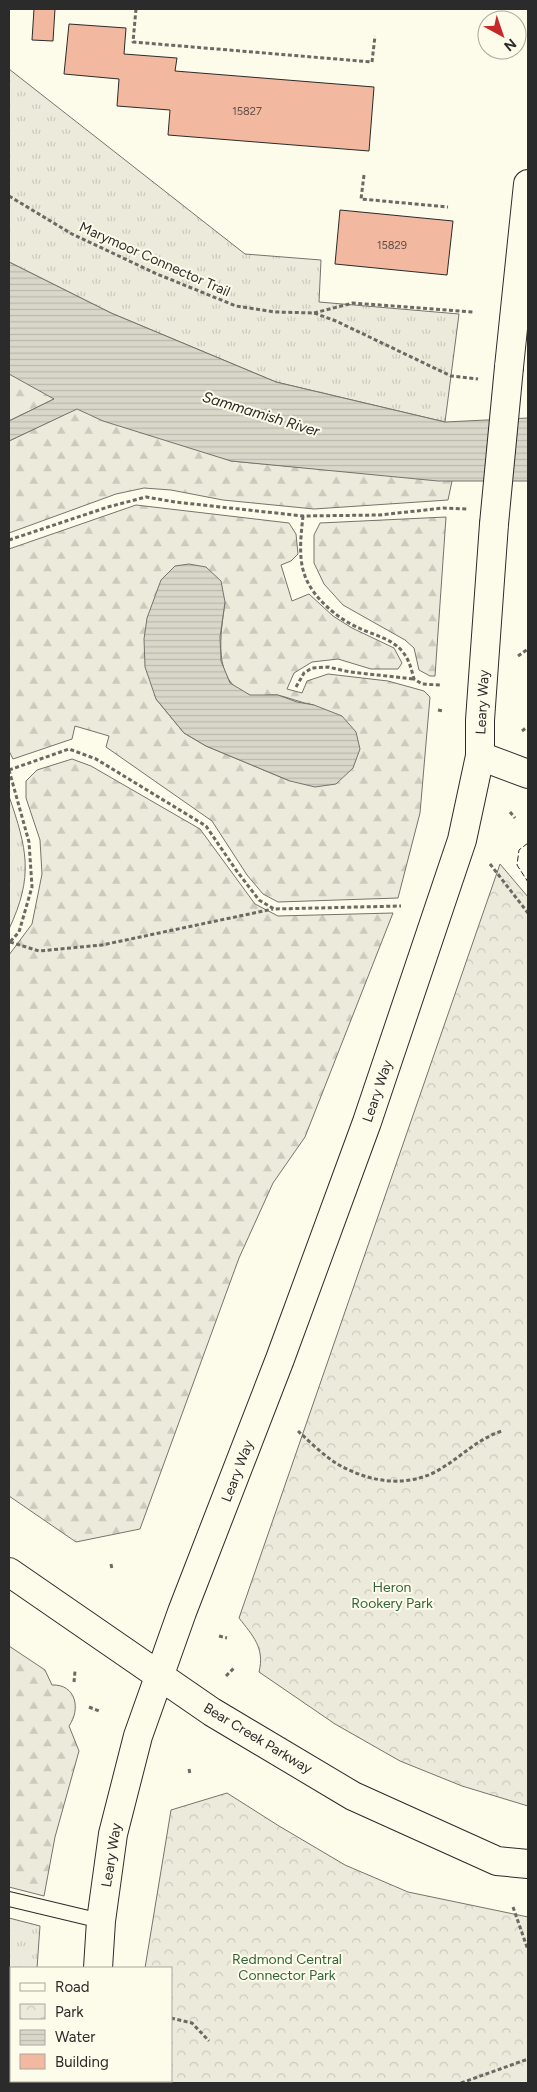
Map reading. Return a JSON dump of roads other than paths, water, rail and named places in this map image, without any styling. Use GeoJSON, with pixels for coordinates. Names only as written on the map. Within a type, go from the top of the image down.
{"type":"FeatureCollection","features":[{"type":"Feature","properties":{"kind":"street","name":"Leary Way"},"geometry":{"type":"LineString","coordinates":[[98,1967],[101,1921],[113,1834],[138,1736],[159,1674],[280,1359],[367,1122],[462,840],[480,756],[480,720],[494,524],[528,184]]}},
{"type":"Feature","properties":{"kind":"street"},"geometry":{"type":"LineString","coordinates":[[480,756],[528,774]]}},
{"type":"Feature","properties":{"kind":"street","name":"Bear Creek Parkway"},"geometry":{"type":"LineString","coordinates":[[9,1572],[212,1712],[353,1796],[497,1861],[528,1864]]}},
{"type":"Feature","properties":{"kind":"lane"},"geometry":{"type":"LineString","coordinates":[[9,1899],[101,1921]]}},
{"type":"Feature","properties":{"kind":"water","name":"Sammamish River"},"geometry":{"type":"Polygon","coordinates":[[[9,262],[111,313],[276,382],[445,422],[528,418],[528,481],[438,481],[231,461],[103,421],[77,409],[9,441],[9,421],[54,399],[9,374],[9,262]]]}},
{"type":"Feature","properties":{"kind":"water"},"geometry":{"type":"Polygon","coordinates":[[[189,564],[206,567],[221,581],[225,602],[220,637],[221,661],[230,683],[250,695],[278,695],[297,702],[314,705],[342,716],[356,732],[360,749],[353,768],[336,784],[315,787],[290,781],[206,746],[184,733],[156,699],[145,667],[144,639],[147,618],[161,580],[175,566],[189,564]]]}},
{"type":"Feature","properties":{"kind":"park label","name":"Heron Rookery Park"},"geometry":{"type":"Point","coordinates":[392,1595]}},
{"type":"Feature","properties":{"kind":"park label","name":"Redmond Central Connector Park"},"geometry":{"type":"Point","coordinates":[287,1968]}}]}
